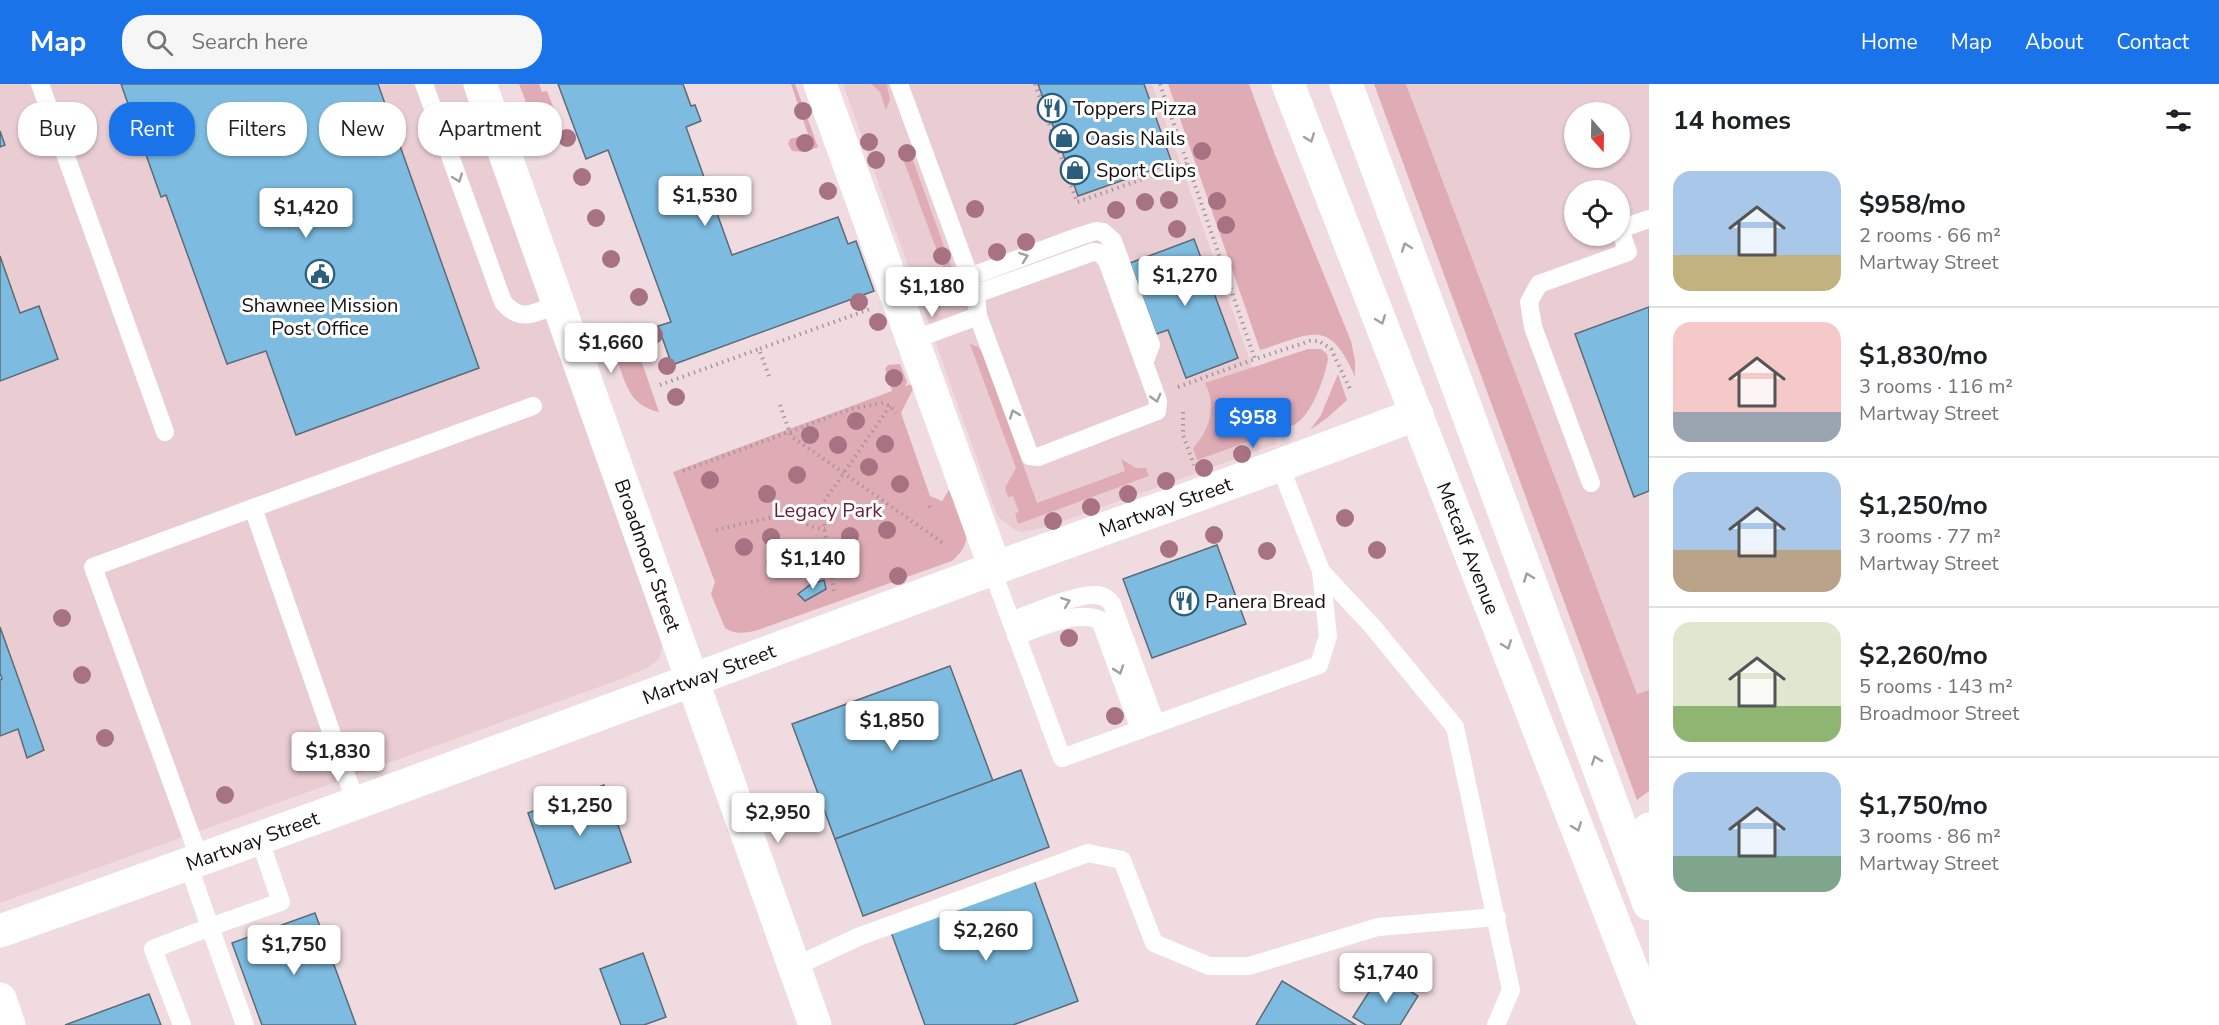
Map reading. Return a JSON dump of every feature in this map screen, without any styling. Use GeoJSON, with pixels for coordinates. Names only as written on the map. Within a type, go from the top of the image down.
{"type":"FeatureCollection","features":[{"type":"Feature","properties":{"kind":"main road","name":"Broadmoor Street"},"geometry":{"type":"LineString","coordinates":[[480,84],[814,1025]]}},
{"type":"Feature","properties":{"kind":"main road"},"geometry":{"type":"LineString","coordinates":[[820,84],[993,569]]}},
{"type":"Feature","properties":{"kind":"main road","name":"Metcalf Avenue"},"geometry":{"type":"LineString","coordinates":[[1288,84],[1649,1013]]}},
{"type":"Feature","properties":{"kind":"main road"},"geometry":{"type":"LineString","coordinates":[[1346,84],[1649,904]]}},
{"type":"Feature","properties":{"kind":"main road","name":"Martway Street"},"geometry":{"type":"LineString","coordinates":[[0,932],[692,681],[1417,414]]}},
{"type":"Feature","properties":{"kind":"main road"},"geometry":{"type":"LineString","coordinates":[[1638,874],[1649,829]]}},
{"type":"Feature","properties":{"kind":"main road"},"geometry":{"type":"LineString","coordinates":[[0,999],[9,1025]]}},
{"type":"Feature","properties":{"kind":"lane"},"geometry":{"type":"LineString","coordinates":[[40,84],[165,432]]}},
{"type":"Feature","properties":{"kind":"lane"},"geometry":{"type":"LineString","coordinates":[[424,84],[503,302],[512,312],[526,316],[558,304]]}},
{"type":"Feature","properties":{"kind":"lane"},"geometry":{"type":"LineString","coordinates":[[899,84],[972,286],[978,316],[1030,456],[1038,457],[1155,413],[1159,406],[1107,261],[1100,253],[1093,252],[972,286]]}},
{"type":"Feature","properties":{"kind":"lane"},"geometry":{"type":"LineString","coordinates":[[1630,226],[1649,219]]}},
{"type":"Feature","properties":{"kind":"lane"},"geometry":{"type":"LineString","coordinates":[[972,286],[1080,236],[1096,231],[1103,232],[1113,241],[1151,345],[1144,363]]}},
{"type":"Feature","properties":{"kind":"lane"},"geometry":{"type":"LineString","coordinates":[[1591,483],[1533,327],[1529,302],[1539,284],[1628,252],[1626,246]]}},
{"type":"Feature","properties":{"kind":"lane"},"geometry":{"type":"LineString","coordinates":[[913,340],[978,316]]}},
{"type":"Feature","properties":{"kind":"lane"},"geometry":{"type":"LineString","coordinates":[[245,1025],[210,927],[194,862],[93,567],[533,406]]}},
{"type":"Feature","properties":{"kind":"lane"},"geometry":{"type":"LineString","coordinates":[[993,569],[1062,758],[1319,665],[1328,636],[1321,571],[1280,466]]}},
{"type":"Feature","properties":{"kind":"lane"},"geometry":{"type":"LineString","coordinates":[[253,508],[356,803]]}},
{"type":"Feature","properties":{"kind":"lane"},"geometry":{"type":"LineString","coordinates":[[1321,571],[1373,627],[1455,727],[1511,990],[1496,1025]]}},
{"type":"Feature","properties":{"kind":"lane"},"geometry":{"type":"LineString","coordinates":[[1014,629],[1083,596],[1099,595],[1107,598],[1113,604],[1148,727]]}},
{"type":"Feature","properties":{"kind":"lane"},"geometry":{"type":"LineString","coordinates":[[182,1025],[153,949],[281,902],[259,838]]}},
{"type":"Feature","properties":{"kind":"lane"},"geometry":{"type":"LineString","coordinates":[[794,967],[858,937],[1088,853],[1122,860],[1154,943],[1209,966],[1249,966],[1378,927],[1497,917]]}},
{"type":"Feature","properties":{"kind":"path"},"geometry":{"type":"LineString","coordinates":[[1035,84],[1077,202],[1188,163]]}},
{"type":"Feature","properties":{"kind":"path"},"geometry":{"type":"LineString","coordinates":[[1160,84],[1255,358]]}},
{"type":"Feature","properties":{"kind":"path"},"geometry":{"type":"LineString","coordinates":[[660,385],[871,309]]}},
{"type":"Feature","properties":{"kind":"path"},"geometry":{"type":"LineString","coordinates":[[1178,387],[1255,358],[1310,341],[1319,341],[1331,349],[1351,391]]}},
{"type":"Feature","properties":{"kind":"path"},"geometry":{"type":"LineString","coordinates":[[759,349],[769,376]]}},
{"type":"Feature","properties":{"kind":"path"},"geometry":{"type":"LineString","coordinates":[[683,471],[851,409],[883,403],[890,406],[896,413]]}},
{"type":"Feature","properties":{"kind":"path"},"geometry":{"type":"LineString","coordinates":[[780,405],[791,436],[943,543]]}},
{"type":"Feature","properties":{"kind":"path"},"geometry":{"type":"LineString","coordinates":[[716,530],[820,506],[890,406]]}},
{"type":"Feature","properties":{"kind":"path"},"geometry":{"type":"LineString","coordinates":[[820,506],[834,592]]}},
{"type":"Feature","properties":{"kind":"path"},"geometry":{"type":"LineString","coordinates":[[794,512],[808,526],[825,529]]}},
{"type":"Feature","properties":{"kind":"shaded area"},"geometry":{"type":"Polygon","coordinates":[[[0,84],[463,84],[469,102],[418,102],[418,156],[489,156],[661,639],[659,659],[647,668],[624,678],[0,903],[0,84]]]}},
{"type":"Feature","properties":{"kind":"shaded area"},"geometry":{"type":"Polygon","coordinates":[[[843,84],[1152,84],[1252,366],[1277,444],[1050,526],[1023,532],[1015,530],[1002,520],[997,515],[843,84]]]}},
{"type":"Feature","properties":{"kind":"shaded area"},"geometry":{"type":"Polygon","coordinates":[[[1406,84],[1649,84],[1649,690],[1637,694],[1406,84]]]}},
{"type":"Feature","properties":{"kind":"green space"},"geometry":{"type":"Polygon","coordinates":[[[519,84],[539,84],[542,92],[547,91],[551,102],[526,102],[519,84]]]}},
{"type":"Feature","properties":{"kind":"green space"},"geometry":{"type":"Polygon","coordinates":[[[791,84],[795,84],[818,147],[805,152],[792,151],[788,144],[790,139],[808,134],[791,84]]]}},
{"type":"Feature","properties":{"kind":"green space"},"geometry":{"type":"Polygon","coordinates":[[[871,84],[887,84],[890,100],[886,110],[880,92],[871,84]]]}},
{"type":"Feature","properties":{"kind":"green space"},"geometry":{"type":"Polygon","coordinates":[[[1168,84],[1249,84],[1275,155],[1351,341],[1355,360],[1355,377],[1337,345],[1318,335],[1294,339],[1260,350],[1168,84]]]}},
{"type":"Feature","properties":{"kind":"green space"},"geometry":{"type":"Polygon","coordinates":[[[1374,84],[1406,84],[1637,694],[1649,690],[1649,791],[1637,800],[1374,84]]]}},
{"type":"Feature","properties":{"kind":"green space"},"geometry":{"type":"Polygon","coordinates":[[[907,144],[957,282],[955,300],[902,156],[907,144]]]}},
{"type":"Feature","properties":{"kind":"green space"},"geometry":{"type":"Polygon","coordinates":[[[628,322],[659,412],[648,409],[634,397],[629,390],[615,353],[628,322]]]}},
{"type":"Feature","properties":{"kind":"green space"},"geometry":{"type":"Polygon","coordinates":[[[970,344],[978,347],[982,352],[1037,503],[1125,471],[1121,459],[1136,468],[1146,468],[1149,476],[1018,524],[1015,513],[1019,512],[1013,496],[1008,497],[1005,488],[1016,468],[970,344]]]}},
{"type":"Feature","properties":{"kind":"green space"},"geometry":{"type":"Polygon","coordinates":[[[1308,349],[1321,349],[1327,354],[1328,359],[1324,377],[1312,405],[1300,420],[1294,425],[1197,460],[1193,448],[1204,433],[1211,409],[1211,400],[1205,383],[1308,349]]]}},
{"type":"Feature","properties":{"kind":"green space","name":"Legacy Park"},"geometry":{"type":"Polygon","coordinates":[[[900,364],[907,382],[905,386],[916,383],[901,413],[930,496],[942,501],[949,490],[963,518],[967,536],[960,552],[952,561],[758,630],[741,633],[725,628],[711,594],[715,582],[673,472],[892,391],[885,369],[888,365],[900,364]]]}},
{"type":"Feature","properties":{"kind":"green space"},"geometry":{"type":"Polygon","coordinates":[[[1338,374],[1347,400],[1310,430],[1321,415],[1338,374]]]}},
{"type":"Feature","properties":{"kind":"building","name":"Shawnee Mission Post Office"},"geometry":{"type":"Polygon","coordinates":[[[121,84],[378,84],[384,102],[319,102],[319,156],[404,156],[479,368],[296,435],[266,351],[227,364],[166,195],[161,197],[146,156],[195,156],[195,102],[127,102],[121,84]]]}},
{"type":"Feature","properties":{"kind":"building"},"geometry":{"type":"Polygon","coordinates":[[[558,84],[683,84],[691,106],[695,105],[701,121],[686,127],[732,255],[838,217],[848,244],[856,241],[874,291],[672,365],[658,326],[671,322],[608,150],[586,159],[558,84]]]}},
{"type":"Feature","properties":{"kind":"building"},"geometry":{"type":"Polygon","coordinates":[[[1038,84],[1144,84],[1172,163],[1078,196],[1038,84]]]}},
{"type":"Feature","properties":{"kind":"building"},"geometry":{"type":"Polygon","coordinates":[[[0,131],[5,145],[0,147],[0,131]]]}},
{"type":"Feature","properties":{"kind":"building"},"geometry":{"type":"Polygon","coordinates":[[[1194,239],[1238,358],[1186,378],[1168,330],[1156,334],[1130,263],[1194,239]]]}},
{"type":"Feature","properties":{"kind":"building"},"geometry":{"type":"Polygon","coordinates":[[[0,256],[20,313],[39,306],[58,359],[0,381],[0,256]]]}},
{"type":"Feature","properties":{"kind":"building"},"geometry":{"type":"Polygon","coordinates":[[[1649,307],[1649,491],[1634,497],[1575,334],[1649,307]]]}},
{"type":"Feature","properties":{"kind":"building","name":"Panera Bread"},"geometry":{"type":"Polygon","coordinates":[[[1217,545],[1246,624],[1152,658],[1123,579],[1217,545]]]}},
{"type":"Feature","properties":{"kind":"building"},"geometry":{"type":"Polygon","coordinates":[[[824,580],[826,589],[805,601],[798,594],[810,585],[824,580]]]}},
{"type":"Feature","properties":{"kind":"building"},"geometry":{"type":"Polygon","coordinates":[[[0,627],[44,750],[27,758],[18,729],[0,736],[0,680],[2,679],[0,627]]]}},
{"type":"Feature","properties":{"kind":"building"},"geometry":{"type":"Polygon","coordinates":[[[950,666],[993,781],[835,839],[792,724],[950,666]]]}},
{"type":"Feature","properties":{"kind":"building"},"geometry":{"type":"Polygon","coordinates":[[[1021,770],[1049,847],[863,916],[835,839],[1021,770]]]}},
{"type":"Feature","properties":{"kind":"building"},"geometry":{"type":"Polygon","coordinates":[[[604,785],[631,862],[555,889],[528,813],[604,785]]]}},
{"type":"Feature","properties":{"kind":"building"},"geometry":{"type":"Polygon","coordinates":[[[1034,880],[1078,1001],[1013,1025],[925,1025],[891,932],[1034,880]]]}},
{"type":"Feature","properties":{"kind":"building"},"geometry":{"type":"Polygon","coordinates":[[[315,913],[356,1025],[262,1025],[232,943],[315,913]]]}},
{"type":"Feature","properties":{"kind":"building"},"geometry":{"type":"Polygon","coordinates":[[[643,953],[666,1017],[644,1025],[621,1025],[600,969],[643,953]]]}},
{"type":"Feature","properties":{"kind":"building"},"geometry":{"type":"Polygon","coordinates":[[[1381,973],[1418,996],[1400,1025],[1366,1025],[1353,1017],[1381,973]]]}},
{"type":"Feature","properties":{"kind":"building"},"geometry":{"type":"Polygon","coordinates":[[[1282,981],[1356,1025],[1256,1025],[1282,981]]]}},
{"type":"Feature","properties":{"kind":"building"},"geometry":{"type":"Polygon","coordinates":[[[149,994],[161,1025],[65,1025],[149,994]]]}},
{"type":"Feature","properties":{"kind":"place","name":"Toppers Pizza"},"geometry":{"type":"Point","coordinates":[1052,108]}},
{"type":"Feature","properties":{"kind":"place","name":"Oasis Nails"},"geometry":{"type":"Point","coordinates":[1064,138]}},
{"type":"Feature","properties":{"kind":"place","name":"Sport Clips"},"geometry":{"type":"Point","coordinates":[1075,170]}},
{"type":"Feature","properties":{"kind":"place","name":"Shawnee Mission Post Office"},"geometry":{"type":"Point","coordinates":[320,274]}},
{"type":"Feature","properties":{"kind":"place","name":"Panera Bread"},"geometry":{"type":"Point","coordinates":[1184,601]}}]}
